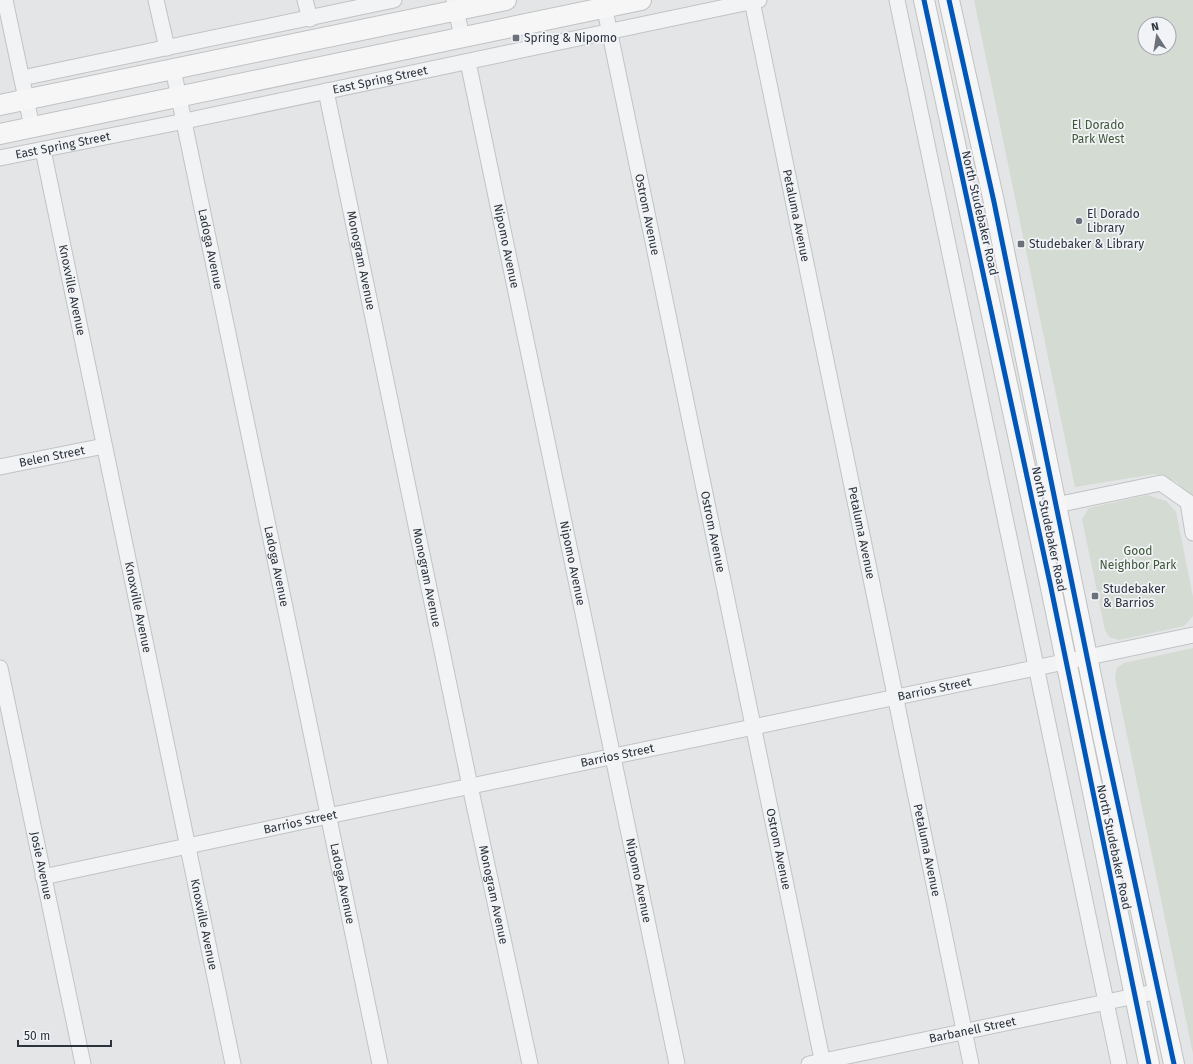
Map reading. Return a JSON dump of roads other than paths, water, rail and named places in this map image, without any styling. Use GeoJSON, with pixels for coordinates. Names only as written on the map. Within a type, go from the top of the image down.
{"type":"FeatureCollection","features":[{"type":"Feature","properties":{"kind":"main road"},"geometry":{"type":"LineString","coordinates":[[0,105],[173,69],[455,5],[506,0]]}},
{"type":"Feature","properties":{"kind":"main road","name":"East Spring Street"},"geometry":{"type":"LineString","coordinates":[[0,134],[462,37],[604,4],[641,0]]}},
{"type":"Feature","properties":{"kind":"main road","name":"North Studebaker Road"},"geometry":{"type":"LineString","coordinates":[[924,0],[992,311],[1149,1064]]}},
{"type":"Feature","properties":{"kind":"main road","name":"North Studebaker Road"},"geometry":{"type":"LineString","coordinates":[[949,0],[1016,306],[1056,505],[1174,1064]]}},
{"type":"Feature","properties":{"kind":"main road"},"geometry":{"type":"LineString","coordinates":[[992,311],[1016,306]]}},
{"type":"Feature","properties":{"kind":"street"},"geometry":{"type":"LineString","coordinates":[[5,0],[32,127]]}},
{"type":"Feature","properties":{"kind":"street"},"geometry":{"type":"LineString","coordinates":[[156,0],[167,48]]}},
{"type":"Feature","properties":{"kind":"street"},"geometry":{"type":"LineString","coordinates":[[305,0],[310,19]]}},
{"type":"Feature","properties":{"kind":"street"},"geometry":{"type":"LineString","coordinates":[[22,78],[310,19],[394,0]]}},
{"type":"Feature","properties":{"kind":"street"},"geometry":{"type":"LineString","coordinates":[[897,0],[1119,1064]]}},
{"type":"Feature","properties":{"kind":"street","name":"East Spring Street"},"geometry":{"type":"LineString","coordinates":[[0,158],[185,121],[756,1]]}},
{"type":"Feature","properties":{"kind":"street","name":"Petaluma Avenue"},"geometry":{"type":"LineString","coordinates":[[756,1],[894,697],[971,1064]]}},
{"type":"Feature","properties":{"kind":"street","name":"Ostrom Avenue"},"geometry":{"type":"LineString","coordinates":[[604,4],[754,728],[818,1063]]}},
{"type":"Feature","properties":{"kind":"street"},"geometry":{"type":"LineString","coordinates":[[455,5],[462,37]]}},
{"type":"Feature","properties":{"kind":"street","name":"Nipomo Avenue"},"geometry":{"type":"LineString","coordinates":[[468,62],[611,757],[676,1064]]}},
{"type":"Feature","properties":{"kind":"street","name":"Ladoga Avenue"},"geometry":{"type":"LineString","coordinates":[[173,69],[380,1064]]}},
{"type":"Feature","properties":{"kind":"street","name":"Monogram Avenue"},"geometry":{"type":"LineString","coordinates":[[326,91],[470,786],[530,1064]]}},
{"type":"Feature","properties":{"kind":"street","name":"Knoxville Avenue"},"geometry":{"type":"LineString","coordinates":[[44,150],[233,1064]]}},
{"type":"Feature","properties":{"kind":"street","name":"Belen Street"},"geometry":{"type":"LineString","coordinates":[[0,468],[104,446]]}},
{"type":"Feature","properties":{"kind":"street"},"geometry":{"type":"LineString","coordinates":[[1056,505],[1161,483],[1188,502],[1193,533]]}},
{"type":"Feature","properties":{"kind":"street","name":"Barrios Street"},"geometry":{"type":"LineString","coordinates":[[43,877],[470,786],[754,728],[894,697],[1193,636]]}},
{"type":"Feature","properties":{"kind":"street","name":"Josie Avenue"},"geometry":{"type":"LineString","coordinates":[[0,668],[82,1064]]}},
{"type":"Feature","properties":{"kind":"street","name":"Barbanell Street"},"geometry":{"type":"LineString","coordinates":[[818,1063],[1159,991]]}},
{"type":"Feature","properties":{"kind":"place","name":"Spring & Nipomo"},"geometry":{"type":"Point","coordinates":[516,38]}},
{"type":"Feature","properties":{"kind":"place","name":"El Dorado Library"},"geometry":{"type":"Point","coordinates":[1079,221]}},
{"type":"Feature","properties":{"kind":"place","name":"Studebaker & Library"},"geometry":{"type":"Point","coordinates":[1021,244]}},
{"type":"Feature","properties":{"kind":"place","name":"Studebaker & Barrios"},"geometry":{"type":"Point","coordinates":[1095,596]}},
{"type":"Feature","properties":{"kind":"park label","name":"El Dorado Park West"},"geometry":{"type":"Point","coordinates":[1098,132]}},
{"type":"Feature","properties":{"kind":"park label","name":"Good Neighbor Park"},"geometry":{"type":"Point","coordinates":[1138,558]}}]}
